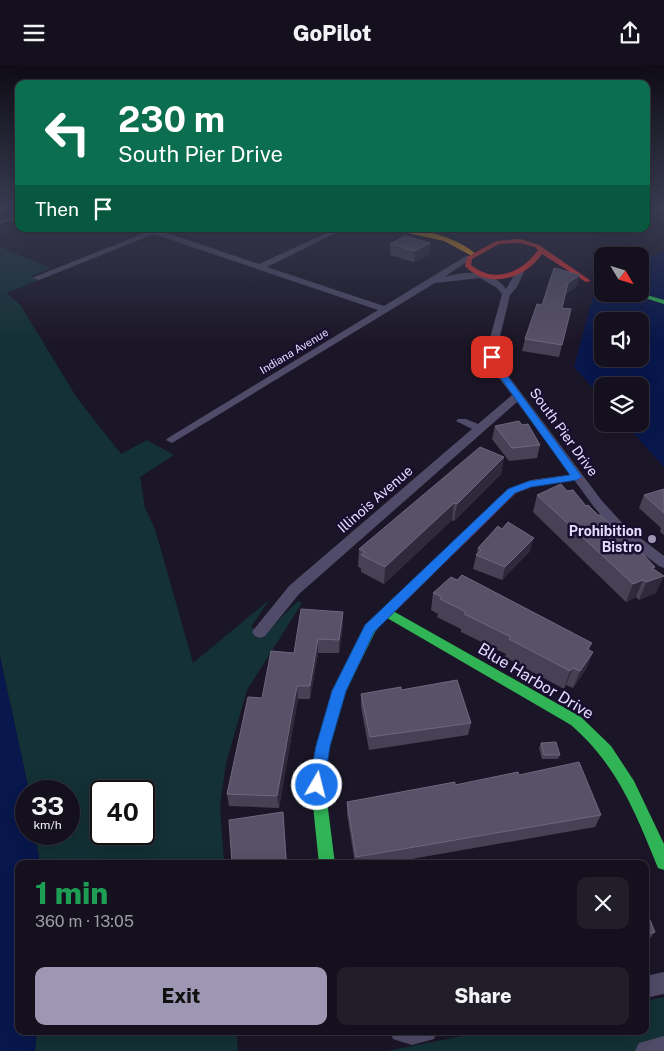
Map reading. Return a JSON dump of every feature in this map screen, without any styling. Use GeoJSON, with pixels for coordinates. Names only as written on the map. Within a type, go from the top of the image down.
{"type":"FeatureCollection","features":[{"type":"Feature","properties":{"kind":"main road"},"geometry":{"type":"LineString","coordinates":[[470,253],[472,257]]}},
{"type":"Feature","properties":{"kind":"main road"},"geometry":{"type":"LineString","coordinates":[[479,253],[472,257],[468,264],[469,269],[482,275],[537,272]]}},
{"type":"Feature","properties":{"kind":"main road"},"geometry":{"type":"LineString","coordinates":[[521,272],[538,259],[539,253]]}},
{"type":"Feature","properties":{"kind":"main road"},"geometry":{"type":"LineString","coordinates":[[545,253],[588,281]]}},
{"type":"Feature","properties":{"kind":"main road"},"geometry":{"type":"LineString","coordinates":[[557,274],[594,283]]}},
{"type":"Feature","properties":{"kind":"main road"},"geometry":{"type":"LineString","coordinates":[[649,298],[664,302]]}},
{"type":"Feature","properties":{"kind":"main road"},"geometry":{"type":"LineString","coordinates":[[326,860],[317,785],[323,746],[339,691],[370,629],[512,491],[529,484],[577,477]]}},
{"type":"Feature","properties":{"kind":"main road","name":"Blue Harbor Drive"},"geometry":{"type":"LineString","coordinates":[[386,613],[587,729],[606,748],[620,771],[664,862]]}},
{"type":"Feature","properties":{"kind":"street"},"geometry":{"type":"LineString","coordinates":[[36,278],[97,253]]}},
{"type":"Feature","properties":{"kind":"street"},"geometry":{"type":"LineString","coordinates":[[220,253],[386,310]]}},
{"type":"Feature","properties":{"kind":"street"},"geometry":{"type":"LineString","coordinates":[[260,267],[289,253]]}},
{"type":"Feature","properties":{"kind":"street","name":"Indiana Avenue"},"geometry":{"type":"LineString","coordinates":[[172,440],[430,283],[442,273],[472,257]]}},
{"type":"Feature","properties":{"kind":"street","name":"South Pier Drive"},"geometry":{"type":"LineString","coordinates":[[521,272],[506,295],[492,349],[492,357],[496,366],[577,477],[620,530],[664,563]]}},
{"type":"Feature","properties":{"kind":"street"},"geometry":{"type":"LineString","coordinates":[[482,275],[501,286],[506,295]]}},
{"type":"Feature","properties":{"kind":"street","name":"Indiana Avenue"},"geometry":{"type":"LineString","coordinates":[[430,283],[452,277],[482,275]]}},
{"type":"Feature","properties":{"kind":"street","name":"Illinois Avenue"},"geometry":{"type":"LineString","coordinates":[[260,632],[294,590],[517,396]]}},
{"type":"Feature","properties":{"kind":"street"},"geometry":{"type":"LineString","coordinates":[[462,421],[480,428]]}},
{"type":"Feature","properties":{"kind":"street"},"geometry":{"type":"LineString","coordinates":[[649,986],[664,983]]}},
{"type":"Feature","properties":{"kind":"street"},"geometry":{"type":"LineString","coordinates":[[647,1051],[664,1047]]}},
{"type":"Feature","properties":{"kind":"green space"},"geometry":{"type":"Polygon","coordinates":[[[0,253],[15,253],[51,268],[31,276],[39,280],[7,293],[21,306],[77,398],[121,454],[147,440],[174,455],[140,477],[145,508],[155,529],[193,663],[269,600],[251,627],[266,633],[298,601],[302,603],[247,690],[226,763],[220,806],[224,860],[39,860],[37,845],[80,845],[80,780],[27,780],[0,656],[0,253]]]}},
{"type":"Feature","properties":{"kind":"green space"},"geometry":{"type":"Polygon","coordinates":[[[664,997],[664,1051],[387,1051],[468,1035],[649,1035],[649,1000],[664,997]]]}},
{"type":"Feature","properties":{"kind":"green space"},"geometry":{"type":"Polygon","coordinates":[[[37,1035],[236,1035],[238,1051],[35,1051],[37,1035]]]}},
{"type":"Feature","properties":{"kind":"shaded area"},"geometry":{"type":"Polygon","coordinates":[[[664,253],[664,467],[632,432],[649,432],[649,377],[594,377],[594,389],[574,367],[594,293],[594,303],[649,303],[649,258],[664,253]]]}},
{"type":"Feature","properties":{"kind":"shaded area"},"geometry":{"type":"Polygon","coordinates":[[[0,656],[27,780],[15,780],[15,845],[37,845],[39,860],[15,860],[15,1035],[37,1035],[35,1051],[0,1051],[0,656]]]}},
{"type":"Feature","properties":{"kind":"building"},"geometry":{"type":"Polygon","coordinates":[[[554,268],[580,275],[568,283],[562,308],[571,309],[562,345],[525,339],[537,304],[542,305],[554,268]]]}},
{"type":"Feature","properties":{"kind":"building"},"geometry":{"type":"Polygon","coordinates":[[[519,421],[522,425],[528,424],[540,445],[512,448],[495,426],[519,421]]]}},
{"type":"Feature","properties":{"kind":"building"},"geometry":{"type":"Polygon","coordinates":[[[480,447],[504,457],[457,504],[454,503],[385,567],[361,555],[365,552],[359,549],[480,447]]]}},
{"type":"Feature","properties":{"kind":"building"},"geometry":{"type":"Polygon","coordinates":[[[561,484],[567,491],[573,490],[586,506],[588,505],[600,515],[629,543],[632,542],[655,567],[652,568],[664,576],[633,584],[537,495],[561,484]]]}},
{"type":"Feature","properties":{"kind":"building"},"geometry":{"type":"Polygon","coordinates":[[[664,489],[664,513],[644,495],[664,489]]]}},
{"type":"Feature","properties":{"kind":"building"},"geometry":{"type":"Polygon","coordinates":[[[508,522],[534,538],[505,567],[476,555],[481,550],[478,548],[498,526],[502,529],[508,522]]]}},
{"type":"Feature","properties":{"kind":"building"},"geometry":{"type":"Polygon","coordinates":[[[462,575],[592,643],[587,649],[593,652],[580,671],[573,668],[570,671],[509,639],[511,637],[464,614],[466,612],[440,599],[442,597],[433,593],[451,577],[457,580],[462,575]]]}},
{"type":"Feature","properties":{"kind":"building"},"geometry":{"type":"Polygon","coordinates":[[[301,609],[343,612],[339,640],[318,639],[310,686],[297,686],[277,796],[227,794],[248,697],[262,698],[271,651],[294,653],[301,609]]]}},
{"type":"Feature","properties":{"kind":"building"},"geometry":{"type":"Polygon","coordinates":[[[457,680],[471,723],[370,737],[361,694],[401,687],[401,690],[457,680]]]}},
{"type":"Feature","properties":{"kind":"building"},"geometry":{"type":"Polygon","coordinates":[[[556,742],[560,755],[544,755],[541,743],[556,742]]]}},
{"type":"Feature","properties":{"kind":"building"},"geometry":{"type":"Polygon","coordinates":[[[579,762],[601,815],[356,857],[347,802],[455,782],[455,785],[518,772],[519,775],[579,762]]]}},
{"type":"Feature","properties":{"kind":"building"},"geometry":{"type":"Polygon","coordinates":[[[283,812],[286,859],[232,860],[229,820],[283,812]]]}},
{"type":"Feature","properties":{"kind":"building"},"geometry":{"type":"Polygon","coordinates":[[[649,918],[655,932],[649,933],[649,918]]]}},
{"type":"Feature","properties":{"kind":"traffic: fast"},"geometry":{"type":"LineString","coordinates":[[649,298],[664,302]]}},
{"type":"Feature","properties":{"kind":"traffic: fast"},"geometry":{"type":"LineString","coordinates":[[386,612],[576,721],[592,735],[606,751],[629,785],[664,862]]}},
{"type":"Feature","properties":{"kind":"traffic: fast"},"geometry":{"type":"LineString","coordinates":[[327,860],[317,777],[323,746],[339,691],[370,629],[378,621]]}},
{"type":"Feature","properties":{"kind":"traffic: jam"},"geometry":{"type":"LineString","coordinates":[[478,253],[469,258],[468,266],[476,273],[496,278],[507,276],[527,267],[539,253]]}},
{"type":"Feature","properties":{"kind":"traffic: jam"},"geometry":{"type":"LineString","coordinates":[[545,253],[588,281]]}},
{"type":"Feature","properties":{"kind":"traffic: jam"},"geometry":{"type":"LineString","coordinates":[[378,621],[512,491],[532,483],[577,477]]}},
{"type":"Feature","properties":{"kind":"place","name":"Prohibition Bistro"},"geometry":{"type":"Point","coordinates":[652,539]}},
{"type":"Feature","properties":{"kind":"route"},"geometry":{"type":"LineString","coordinates":[[317,785],[323,746],[339,691],[370,629],[512,491],[529,484],[577,477],[496,366],[492,357]]}}]}
